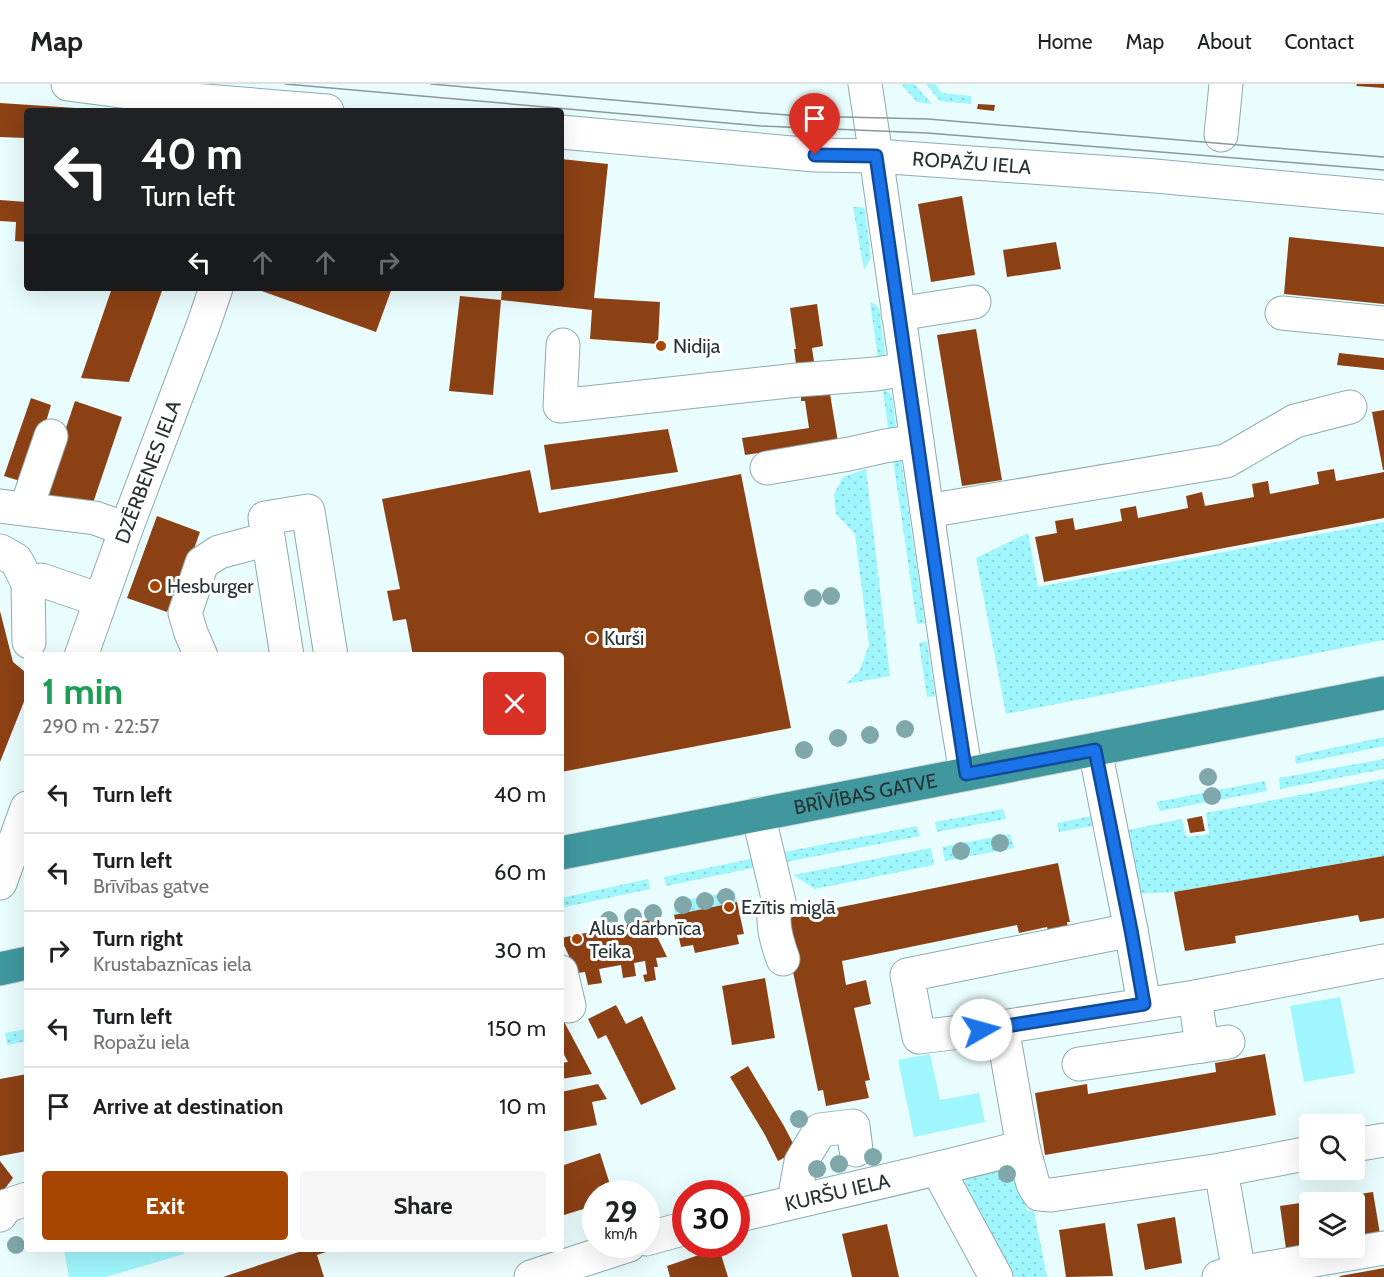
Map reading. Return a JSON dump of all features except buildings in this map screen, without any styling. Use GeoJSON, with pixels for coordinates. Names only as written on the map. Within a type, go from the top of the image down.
{"type":"FeatureCollection","features":[{"type":"Feature","properties":{"kind":"highway","name":"BRĪVĪBAS GATVE"},"geometry":{"type":"LineString","coordinates":[[564,852],[1384,693]]}},
{"type":"Feature","properties":{"kind":"highway"},"geometry":{"type":"LineString","coordinates":[[0,969],[24,964]]}},
{"type":"Feature","properties":{"kind":"street"},"geometry":{"type":"LineString","coordinates":[[68,84],[182,92],[268,108]]}},
{"type":"Feature","properties":{"kind":"street"},"geometry":{"type":"LineString","coordinates":[[865,84],[966,774]]}},
{"type":"Feature","properties":{"kind":"street"},"geometry":{"type":"LineString","coordinates":[[1221,135],[1226,84]]}},
{"type":"Feature","properties":{"kind":"street","name":"ROPAŽU IELA"},"geometry":{"type":"LineString","coordinates":[[564,132],[815,155],[876,156],[1155,176],[1384,197]]}},
{"type":"Feature","properties":{"kind":"street","name":"DZĒRBENES IELA"},"geometry":{"type":"LineString","coordinates":[[82,652],[215,291]]}},
{"type":"Feature","properties":{"kind":"street"},"geometry":{"type":"LineString","coordinates":[[898,314],[974,302]]}},
{"type":"Feature","properties":{"kind":"street"},"geometry":{"type":"LineString","coordinates":[[1281,313],[1384,323]]}},
{"type":"Feature","properties":{"kind":"street"},"geometry":{"type":"LineString","coordinates":[[563,345],[560,406],[906,369]]}},
{"type":"Feature","properties":{"kind":"street"},"geometry":{"type":"LineString","coordinates":[[927,511],[1226,461],[1295,421],[1350,407]]}},
{"type":"Feature","properties":{"kind":"street"},"geometry":{"type":"LineString","coordinates":[[51,436],[13,507],[95,518],[126,528]]}},
{"type":"Feature","properties":{"kind":"street"},"geometry":{"type":"LineString","coordinates":[[767,468],[917,441]]}},
{"type":"Feature","properties":{"kind":"street"},"geometry":{"type":"LineString","coordinates":[[286,652],[265,518],[308,511],[330,652]]}},
{"type":"Feature","properties":{"kind":"street"},"geometry":{"type":"LineString","coordinates":[[196,644],[185,613],[201,563],[219,552],[268,539]]}},
{"type":"Feature","properties":{"kind":"street"},"geometry":{"type":"LineString","coordinates":[[0,551],[16,560],[28,583],[29,642]]}},
{"type":"Feature","properties":{"kind":"street"},"geometry":{"type":"LineString","coordinates":[[28,583],[41,580],[100,600]]}},
{"type":"Feature","properties":{"kind":"street"},"geometry":{"type":"LineString","coordinates":[[1095,750],[1144,1004]]}},
{"type":"Feature","properties":{"kind":"street"},"geometry":{"type":"LineString","coordinates":[[758,814],[779,902],[774,921],[783,959]]}},
{"type":"Feature","properties":{"kind":"street"},"geometry":{"type":"LineString","coordinates":[[0,884],[24,816]]}},
{"type":"Feature","properties":{"kind":"street"},"geometry":{"type":"LineString","coordinates":[[1131,930],[907,975],[919,1036],[1002,1027],[1195,997],[1384,961]]}},
{"type":"Feature","properties":{"kind":"street"},"geometry":{"type":"LineString","coordinates":[[564,985],[569,1006]]}},
{"type":"Feature","properties":{"kind":"street"},"geometry":{"type":"LineString","coordinates":[[1079,1064],[1215,1044],[1195,997]]}},
{"type":"Feature","properties":{"kind":"street"},"geometry":{"type":"LineString","coordinates":[[1002,1027],[1023,1147],[1033,1185],[1039,1194],[1051,1195],[1299,1156]]}},
{"type":"Feature","properties":{"kind":"street"},"geometry":{"type":"LineString","coordinates":[[796,1189],[801,1162],[820,1130],[853,1125],[856,1150]]}},
{"type":"Feature","properties":{"kind":"street"},"geometry":{"type":"LineString","coordinates":[[1365,1143],[1384,1140]]}},
{"type":"Feature","properties":{"kind":"street","name":"KURŠU IELA"},"geometry":{"type":"LineString","coordinates":[[750,1213],[875,1182],[938,1170],[1023,1147]]}},
{"type":"Feature","properties":{"kind":"street"},"geometry":{"type":"LineString","coordinates":[[938,1170],[996,1277]]}},
{"type":"Feature","properties":{"kind":"street"},"geometry":{"type":"LineString","coordinates":[[1221,1170],[1229,1275],[1384,1248]]}},
{"type":"Feature","properties":{"kind":"street"},"geometry":{"type":"LineString","coordinates":[[0,1215],[6,1206],[24,1200]]}},
{"type":"Feature","properties":{"kind":"street"},"geometry":{"type":"LineString","coordinates":[[531,1277],[589,1258]]}},
{"type":"Feature","properties":{"kind":"shaded area"},"geometry":{"type":"Polygon","coordinates":[[[901,84],[914,84],[932,104],[917,102],[901,84]]]}},
{"type":"Feature","properties":{"kind":"shaded area"},"geometry":{"type":"Polygon","coordinates":[[[926,84],[935,84],[942,93],[971,96],[971,104],[940,101],[926,84]]]}},
{"type":"Feature","properties":{"kind":"shaded area"},"geometry":{"type":"Polygon","coordinates":[[[853,207],[865,209],[871,258],[864,270],[853,207]]]}},
{"type":"Feature","properties":{"kind":"shaded area"},"geometry":{"type":"Polygon","coordinates":[[[870,302],[879,308],[885,352],[883,357],[878,358],[870,302]]]}},
{"type":"Feature","properties":{"kind":"shaded area"},"geometry":{"type":"Polygon","coordinates":[[[883,390],[892,396],[897,433],[889,436],[883,390]]]}},
{"type":"Feature","properties":{"kind":"shaded area"},"geometry":{"type":"Polygon","coordinates":[[[900,452],[925,623],[917,624],[892,453],[900,452]]]}},
{"type":"Feature","properties":{"kind":"shaded area"},"geometry":{"type":"Polygon","coordinates":[[[866,469],[890,676],[846,684],[860,670],[869,645],[855,534],[836,514],[834,494],[843,477],[866,469]]]}},
{"type":"Feature","properties":{"kind":"shaded area"},"geometry":{"type":"Polygon","coordinates":[[[1384,522],[1384,640],[1006,714],[976,558],[1028,533],[1038,587],[1384,522]]]}},
{"type":"Feature","properties":{"kind":"shaded area"},"geometry":{"type":"Polygon","coordinates":[[[927,641],[935,696],[927,697],[919,643],[927,641]]]}},
{"type":"Feature","properties":{"kind":"shaded area"},"geometry":{"type":"Polygon","coordinates":[[[1384,737],[1384,746],[1296,764],[1295,756],[1384,737]]]}},
{"type":"Feature","properties":{"kind":"shaded area"},"geometry":{"type":"Polygon","coordinates":[[[1384,759],[1384,769],[1280,789],[1279,778],[1384,759]]]}},
{"type":"Feature","properties":{"kind":"shaded area"},"geometry":{"type":"Polygon","coordinates":[[[1384,779],[1384,856],[1174,892],[1134,894],[1122,831],[1182,819],[1186,837],[1209,834],[1206,813],[1384,779]]]}},
{"type":"Feature","properties":{"kind":"shaded area"},"geometry":{"type":"Polygon","coordinates":[[[1265,781],[1267,791],[1160,811],[1156,802],[1265,781]]]}},
{"type":"Feature","properties":{"kind":"shaded area"},"geometry":{"type":"Polygon","coordinates":[[[1003,809],[1006,819],[937,832],[935,822],[1003,809]]]}},
{"type":"Feature","properties":{"kind":"shaded area"},"geometry":{"type":"Polygon","coordinates":[[[1096,815],[1098,825],[1059,832],[1057,823],[1096,815]]]}},
{"type":"Feature","properties":{"kind":"shaded area"},"geometry":{"type":"Polygon","coordinates":[[[917,826],[920,836],[781,863],[779,853],[917,826]]]}},
{"type":"Feature","properties":{"kind":"shaded area"},"geometry":{"type":"Polygon","coordinates":[[[1010,834],[1014,848],[945,861],[942,847],[1010,834]]]}},
{"type":"Feature","properties":{"kind":"shaded area"},"geometry":{"type":"Polygon","coordinates":[[[931,848],[934,865],[815,889],[793,875],[931,848]]]}},
{"type":"Feature","properties":{"kind":"shaded area"},"geometry":{"type":"Polygon","coordinates":[[[755,858],[757,867],[666,886],[664,877],[755,858]]]}},
{"type":"Feature","properties":{"kind":"shaded area"},"geometry":{"type":"Polygon","coordinates":[[[648,879],[650,889],[564,907],[564,897],[648,879]]]}},
{"type":"Feature","properties":{"kind":"shaded area"},"geometry":{"type":"Polygon","coordinates":[[[734,891],[737,902],[674,915],[675,902],[734,891]]]}},
{"type":"Feature","properties":{"kind":"shaded area"},"geometry":{"type":"Polygon","coordinates":[[[1340,997],[1355,1073],[1304,1082],[1290,1006],[1340,997]]]}},
{"type":"Feature","properties":{"kind":"shaded area"},"geometry":{"type":"Polygon","coordinates":[[[24,1030],[24,1042],[7,1045],[5,1033],[24,1030]]]}},
{"type":"Feature","properties":{"kind":"shaded area"},"geometry":{"type":"Polygon","coordinates":[[[930,1054],[940,1100],[979,1093],[985,1122],[914,1137],[898,1060],[930,1054]]]}},
{"type":"Feature","properties":{"kind":"shaded area"},"geometry":{"type":"Polygon","coordinates":[[[1015,1156],[1027,1211],[1034,1211],[1047,1277],[1011,1277],[962,1191],[967,1175],[1015,1156]]]}},
{"type":"Feature","properties":{"kind":"shaded area"},"geometry":{"type":"Polygon","coordinates":[[[64,1252],[184,1252],[184,1254],[106,1277],[69,1277],[64,1252]]]}},
{"type":"Feature","properties":{"kind":"tram line"},"geometry":{"type":"LineString","coordinates":[[285,84],[557,108]]}},
{"type":"Feature","properties":{"kind":"tram line"},"geometry":{"type":"LineString","coordinates":[[431,84],[800,116],[928,119],[1384,157]]}},
{"type":"Feature","properties":{"kind":"tram line"},"geometry":{"type":"LineString","coordinates":[[564,109],[761,126],[927,133],[1384,170]]}},
{"type":"Feature","properties":{"kind":"place","name":"Nidija"},"geometry":{"type":"Point","coordinates":[661,346]}},
{"type":"Feature","properties":{"kind":"place","name":"Hesburger"},"geometry":{"type":"Point","coordinates":[155,586]}},
{"type":"Feature","properties":{"kind":"place","name":"Kurši"},"geometry":{"type":"Point","coordinates":[592,638]}},
{"type":"Feature","properties":{"kind":"place","name":"Ezītis miglā"},"geometry":{"type":"Point","coordinates":[729,907]}},
{"type":"Feature","properties":{"kind":"place","name":"Alus darbnīca Teika"},"geometry":{"type":"Point","coordinates":[577,939]}},
{"type":"Feature","properties":{"kind":"route"},"geometry":{"type":"LineString","coordinates":[[815,155],[876,156],[966,774],[1095,750],[1131,930],[1144,1004],[981,1030]]}}]}
